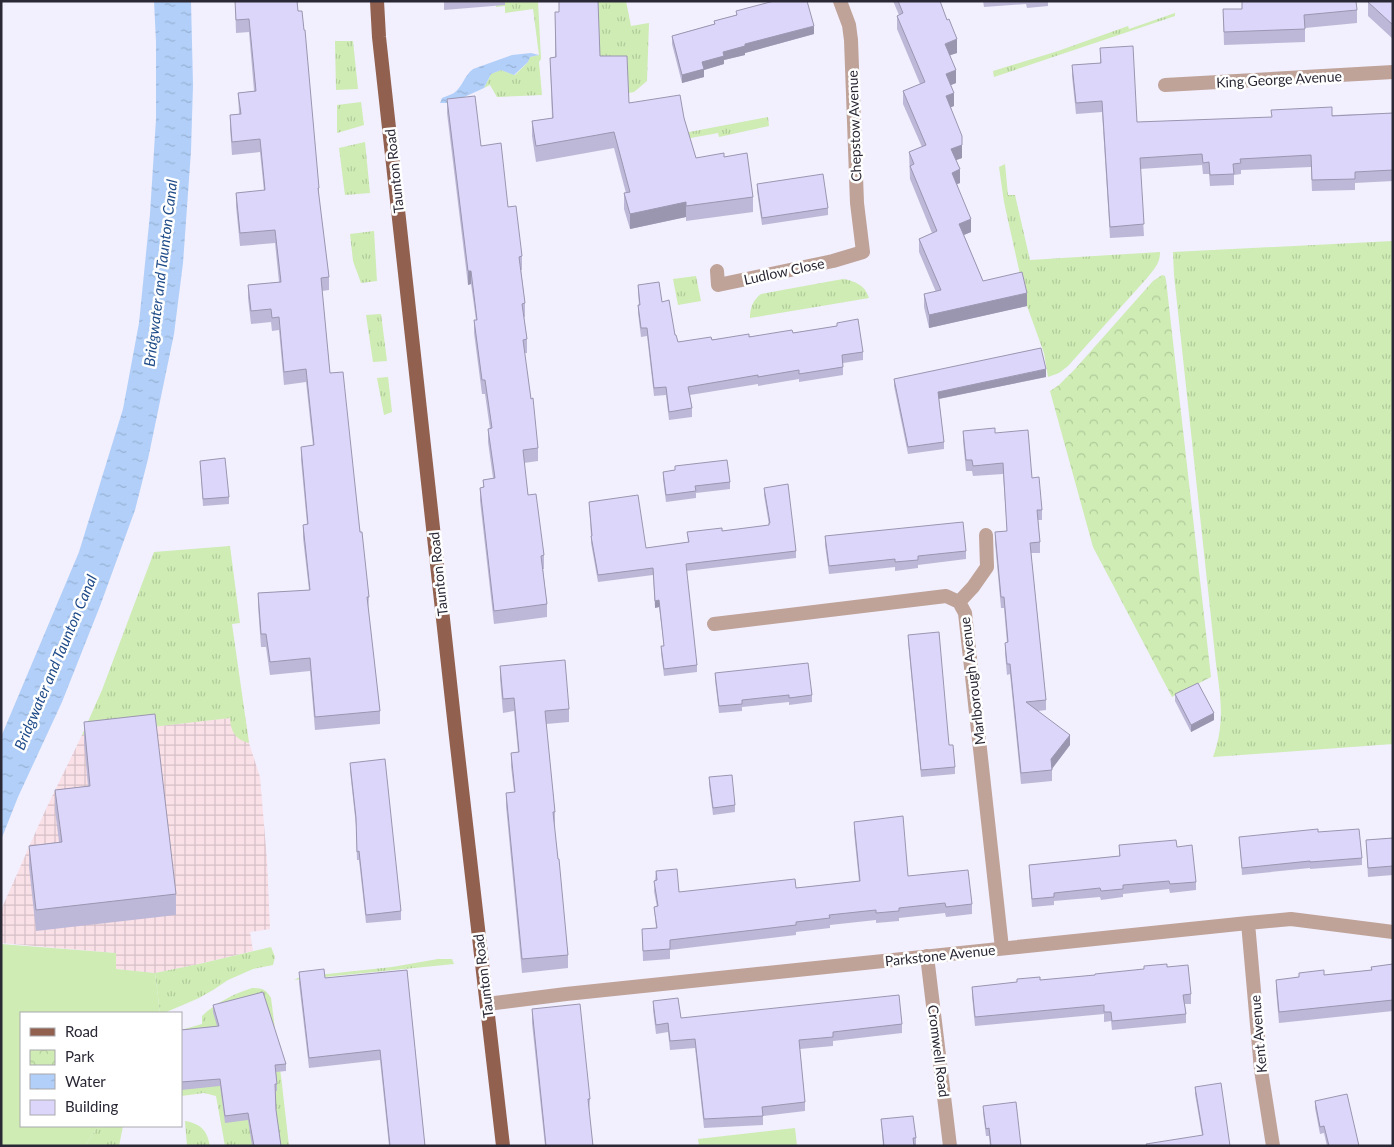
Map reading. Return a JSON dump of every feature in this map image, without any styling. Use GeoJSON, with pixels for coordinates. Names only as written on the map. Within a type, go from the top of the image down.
{"type":"FeatureCollection","features":[{"type":"Feature","properties":{"kind":"main road","name":"Taunton Road"},"geometry":{"type":"LineString","coordinates":[[376,1],[454,718],[503,1146]]}},
{"type":"Feature","properties":{"kind":"street","name":"Chepstow Avenue"},"geometry":{"type":"LineString","coordinates":[[840,1],[850,25],[857,203],[863,252]]}},
{"type":"Feature","properties":{"kind":"street","name":"King George Avenue"},"geometry":{"type":"LineString","coordinates":[[1164,85],[1393,72]]}},
{"type":"Feature","properties":{"kind":"street","name":"Ludlow Close"},"geometry":{"type":"LineString","coordinates":[[717,271],[718,284],[833,261],[863,252]]}},
{"type":"Feature","properties":{"kind":"street"},"geometry":{"type":"LineString","coordinates":[[959,602],[973,587],[987,567],[986,535]]}},
{"type":"Feature","properties":{"kind":"street","name":"Marlborough Avenue"},"geometry":{"type":"LineString","coordinates":[[714,624],[946,596],[959,602],[965,613],[1002,948]]}},
{"type":"Feature","properties":{"kind":"street","name":"Parkstone Avenue"},"geometry":{"type":"LineString","coordinates":[[487,1004],[1248,922],[1291,919],[1393,932]]}},
{"type":"Feature","properties":{"kind":"street","name":"Kent Avenue"},"geometry":{"type":"LineString","coordinates":[[1248,922],[1261,1070],[1273,1146]]}},
{"type":"Feature","properties":{"kind":"street","name":"Cromwell Road"},"geometry":{"type":"LineString","coordinates":[[927,956],[950,1146]]}},
{"type":"Feature","properties":{"kind":"shaded area"},"geometry":{"type":"Polygon","coordinates":[[[245,716],[249,743],[260,777],[267,860],[270,929],[250,932],[253,951],[155,973],[115,969],[115,953],[1,943],[1,910],[45,811],[82,735],[245,716]]]}},
{"type":"Feature","properties":{"kind":"green space"},"geometry":{"type":"Polygon","coordinates":[[[496,1],[538,1],[541,59],[539,62],[542,95],[497,97],[490,85],[484,88],[491,74],[501,70],[515,75],[528,62],[530,57],[539,55],[533,9],[505,13],[505,6],[496,7],[496,1]]]}},
{"type":"Feature","properties":{"kind":"green space"},"geometry":{"type":"Polygon","coordinates":[[[598,1],[626,1],[631,26],[649,23],[647,81],[634,92],[628,93],[600,72],[598,1]]]}},
{"type":"Feature","properties":{"kind":"green space"},"geometry":{"type":"Polygon","coordinates":[[[1175,13],[1175,16],[994,77],[993,71],[1058,51],[1128,26],[1129,29],[1175,13]]]}},
{"type":"Feature","properties":{"kind":"green space"},"geometry":{"type":"Polygon","coordinates":[[[335,41],[353,41],[358,89],[336,90],[335,41]]]}},
{"type":"Feature","properties":{"kind":"green space"},"geometry":{"type":"Polygon","coordinates":[[[361,102],[364,125],[337,133],[337,105],[361,102]]]}},
{"type":"Feature","properties":{"kind":"green space"},"geometry":{"type":"Polygon","coordinates":[[[768,117],[769,126],[719,137],[718,133],[685,139],[684,133],[768,117]]]}},
{"type":"Feature","properties":{"kind":"green space"},"geometry":{"type":"Polygon","coordinates":[[[365,142],[370,193],[345,195],[339,148],[365,142]]]}},
{"type":"Feature","properties":{"kind":"green space"},"geometry":{"type":"Polygon","coordinates":[[[1005,164],[1008,195],[1015,195],[1030,260],[1160,252],[1158,263],[1147,278],[1068,366],[1059,373],[1048,377],[1044,353],[1027,306],[1004,202],[999,167],[1005,164]]]}},
{"type":"Feature","properties":{"kind":"green space"},"geometry":{"type":"Polygon","coordinates":[[[374,231],[377,281],[361,283],[353,261],[350,234],[374,231]]]}},
{"type":"Feature","properties":{"kind":"green space"},"geometry":{"type":"Polygon","coordinates":[[[1393,241],[1393,744],[1213,757],[1221,722],[1221,711],[1173,252],[1393,241]]]}},
{"type":"Feature","properties":{"kind":"green space"},"geometry":{"type":"Polygon","coordinates":[[[1162,275],[1165,276],[1166,280],[1211,677],[1172,697],[1093,547],[1050,391],[1075,369],[1153,281],[1162,275]]]}},
{"type":"Feature","properties":{"kind":"green space"},"geometry":{"type":"Polygon","coordinates":[[[696,276],[701,301],[678,305],[673,279],[696,276]]]}},
{"type":"Feature","properties":{"kind":"green space"},"geometry":{"type":"Polygon","coordinates":[[[843,279],[859,284],[869,298],[750,318],[752,304],[761,294],[843,279]]]}},
{"type":"Feature","properties":{"kind":"green space"},"geometry":{"type":"Polygon","coordinates":[[[381,314],[387,361],[373,362],[366,315],[381,314]]]}},
{"type":"Feature","properties":{"kind":"green space"},"geometry":{"type":"Polygon","coordinates":[[[388,377],[392,412],[384,415],[377,378],[388,377]]]}},
{"type":"Feature","properties":{"kind":"green space"},"geometry":{"type":"Polygon","coordinates":[[[230,546],[240,623],[232,624],[249,743],[237,737],[231,727],[230,718],[82,735],[102,690],[154,552],[230,546]]]}},
{"type":"Feature","properties":{"kind":"green space"},"geometry":{"type":"Polygon","coordinates":[[[1,944],[116,953],[116,969],[155,973],[160,1012],[20,1012],[20,1127],[97,1127],[85,1146],[1,1146],[1,944]]]}},
{"type":"Feature","properties":{"kind":"green space"},"geometry":{"type":"Polygon","coordinates":[[[271,947],[275,957],[273,965],[253,969],[228,980],[199,998],[166,1012],[160,1012],[155,973],[271,947]]]}},
{"type":"Feature","properties":{"kind":"green space"},"geometry":{"type":"Polygon","coordinates":[[[438,959],[452,959],[454,964],[294,980],[300,977],[392,967],[438,959]]]}},
{"type":"Feature","properties":{"kind":"green space"},"geometry":{"type":"Polygon","coordinates":[[[252,988],[258,988],[267,993],[271,998],[289,1146],[225,1146],[216,1096],[204,1093],[182,1096],[182,1030],[202,1024],[202,1016],[232,996],[252,988]]]}},
{"type":"Feature","properties":{"kind":"green space"},"geometry":{"type":"Polygon","coordinates":[[[185,1121],[199,1126],[205,1132],[210,1146],[187,1146],[185,1121]]]}},
{"type":"Feature","properties":{"kind":"green space"},"geometry":{"type":"Polygon","coordinates":[[[97,1127],[123,1127],[119,1146],[85,1146],[97,1127]]]}},
{"type":"Feature","properties":{"kind":"green space"},"geometry":{"type":"Polygon","coordinates":[[[795,1128],[797,1146],[699,1146],[698,1139],[795,1128]]]}},
{"type":"Feature","properties":{"kind":"water","name":"Bridgwater and Taunton Canal"},"geometry":{"type":"Polygon","coordinates":[[[154,1],[191,1],[193,85],[191,151],[183,263],[174,334],[148,459],[135,510],[62,702],[18,797],[1,840],[1,737],[79,552],[123,409],[139,323],[150,214],[156,119],[154,1]]]}},
{"type":"Feature","properties":{"kind":"water"},"geometry":{"type":"Polygon","coordinates":[[[531,53],[539,55],[530,57],[528,62],[514,75],[501,70],[491,74],[484,88],[451,103],[440,103],[442,98],[453,94],[457,90],[473,69],[512,55],[531,53]]]}},
{"type":"Feature","properties":{"kind":"building"},"geometry":{"type":"Polygon","coordinates":[[[235,1],[297,1],[298,11],[302,11],[318,188],[329,277],[321,278],[330,373],[343,372],[360,532],[362,532],[369,597],[367,597],[380,711],[315,717],[310,658],[270,662],[266,634],[261,634],[258,593],[310,590],[303,525],[308,524],[301,447],[314,445],[306,369],[284,372],[279,317],[272,318],[271,309],[251,311],[248,285],[281,282],[275,230],[240,233],[236,193],[265,190],[260,139],[232,142],[230,115],[241,114],[238,93],[256,91],[249,19],[236,20],[235,1]]]}},
{"type":"Feature","properties":{"kind":"building"},"geometry":{"type":"Polygon","coordinates":[[[559,1],[598,1],[600,56],[627,56],[629,103],[680,95],[684,118],[696,158],[724,153],[724,157],[747,153],[753,197],[686,206],[686,202],[630,214],[624,193],[630,192],[614,132],[536,146],[532,121],[553,118],[550,58],[556,57],[555,12],[559,12],[559,1]]]}},
{"type":"Feature","properties":{"kind":"building"},"geometry":{"type":"Polygon","coordinates":[[[774,1],[807,1],[814,26],[745,44],[745,46],[723,52],[724,56],[702,62],[704,69],[682,75],[672,36],[715,24],[714,21],[737,15],[736,11],[774,1]]]}},
{"type":"Feature","properties":{"kind":"building"},"geometry":{"type":"Polygon","coordinates":[[[898,1],[940,1],[947,20],[949,19],[957,39],[945,44],[956,70],[946,74],[954,93],[946,96],[962,136],[962,145],[951,149],[960,169],[952,173],[971,219],[959,224],[983,281],[1022,272],[1027,293],[929,315],[924,294],[941,290],[919,239],[937,231],[910,166],[914,164],[909,152],[926,145],[903,91],[925,82],[897,16],[903,13],[898,1]]]}},
{"type":"Feature","properties":{"kind":"building"},"geometry":{"type":"Polygon","coordinates":[[[1242,1],[1356,1],[1357,10],[1304,15],[1305,29],[1224,32],[1223,9],[1242,9],[1242,1]]]}},
{"type":"Feature","properties":{"kind":"building"},"geometry":{"type":"Polygon","coordinates":[[[1393,1],[1393,25],[1368,2],[1393,1]]]}},
{"type":"Feature","properties":{"kind":"building"},"geometry":{"type":"Polygon","coordinates":[[[1133,46],[1137,122],[1272,117],[1271,110],[1332,107],[1332,116],[1393,113],[1393,170],[1355,172],[1355,179],[1312,180],[1311,155],[1240,159],[1241,163],[1233,164],[1234,174],[1210,175],[1209,162],[1203,163],[1202,154],[1140,158],[1144,224],[1110,227],[1102,101],[1076,103],[1072,65],[1101,63],[1100,48],[1133,46]]]}},
{"type":"Feature","properties":{"kind":"building"},"geometry":{"type":"Polygon","coordinates":[[[475,96],[481,146],[501,143],[508,207],[516,206],[522,256],[519,257],[525,303],[522,304],[527,339],[523,340],[531,399],[533,398],[538,448],[523,450],[528,495],[536,494],[544,555],[541,556],[547,604],[494,611],[480,488],[484,487],[483,480],[495,478],[488,429],[492,428],[485,380],[482,380],[474,320],[477,320],[471,271],[468,271],[447,99],[475,96]]]}},
{"type":"Feature","properties":{"kind":"building"},"geometry":{"type":"Polygon","coordinates":[[[823,174],[828,208],[762,218],[757,184],[823,174]]]}},
{"type":"Feature","properties":{"kind":"building"},"geometry":{"type":"Polygon","coordinates":[[[659,282],[662,302],[669,300],[678,342],[711,337],[712,340],[749,334],[749,337],[792,330],[793,333],[837,326],[837,323],[858,319],[863,352],[842,355],[843,367],[799,374],[799,370],[758,377],[758,375],[688,387],[692,408],[669,412],[666,387],[654,388],[647,328],[641,328],[638,305],[640,305],[638,285],[659,282]]]}},
{"type":"Feature","properties":{"kind":"building"},"geometry":{"type":"Polygon","coordinates":[[[1041,348],[1046,369],[938,392],[944,442],[908,447],[894,379],[1041,348]]]}},
{"type":"Feature","properties":{"kind":"building"},"geometry":{"type":"Polygon","coordinates":[[[995,428],[995,433],[1028,430],[1032,478],[1039,477],[1042,510],[1037,510],[1040,542],[1030,543],[1046,700],[1026,702],[1070,735],[1051,759],[1052,770],[1021,773],[1010,664],[1007,664],[1005,643],[1008,642],[1004,597],[1001,597],[995,532],[1007,531],[1003,463],[973,466],[972,460],[966,460],[963,431],[995,428]]]}},
{"type":"Feature","properties":{"kind":"building"},"geometry":{"type":"Polygon","coordinates":[[[225,458],[229,497],[203,499],[200,461],[225,458]]]}},
{"type":"Feature","properties":{"kind":"building"},"geometry":{"type":"Polygon","coordinates":[[[727,460],[730,482],[695,486],[696,491],[666,495],[663,472],[675,470],[675,466],[727,460]]]}},
{"type":"Feature","properties":{"kind":"building"},"geometry":{"type":"Polygon","coordinates":[[[788,484],[796,551],[686,564],[697,665],[664,669],[661,646],[664,646],[659,600],[655,601],[653,568],[598,575],[591,536],[589,502],[638,495],[646,548],[689,542],[687,532],[722,528],[722,531],[769,525],[764,488],[788,484]]]}},
{"type":"Feature","properties":{"kind":"building"},"geometry":{"type":"Polygon","coordinates":[[[963,522],[966,551],[918,556],[918,560],[895,562],[895,559],[829,566],[825,536],[963,522]]]}},
{"type":"Feature","properties":{"kind":"building"},"geometry":{"type":"Polygon","coordinates":[[[939,632],[949,745],[953,745],[955,767],[921,770],[908,635],[939,632]]]}},
{"type":"Feature","properties":{"kind":"building"},"geometry":{"type":"Polygon","coordinates":[[[565,660],[569,709],[545,711],[555,812],[553,812],[568,955],[522,959],[506,793],[515,792],[511,753],[519,752],[514,698],[503,699],[500,666],[565,660]]]}},
{"type":"Feature","properties":{"kind":"building"},"geometry":{"type":"Polygon","coordinates":[[[808,663],[812,695],[789,698],[789,695],[742,700],[742,704],[719,706],[715,673],[808,663]]]}},
{"type":"Feature","properties":{"kind":"building"},"geometry":{"type":"Polygon","coordinates":[[[1198,683],[1214,713],[1191,725],[1175,694],[1198,683]]]}},
{"type":"Feature","properties":{"kind":"building"},"geometry":{"type":"Polygon","coordinates":[[[155,714],[176,894],[36,910],[29,846],[62,842],[55,790],[90,786],[84,722],[155,714]]]}},
{"type":"Feature","properties":{"kind":"building"},"geometry":{"type":"Polygon","coordinates":[[[385,759],[401,911],[366,915],[359,851],[357,852],[356,818],[350,763],[385,759]]]}},
{"type":"Feature","properties":{"kind":"building"},"geometry":{"type":"Polygon","coordinates":[[[732,775],[735,805],[713,808],[709,777],[732,775]]]}},
{"type":"Feature","properties":{"kind":"building"},"geometry":{"type":"Polygon","coordinates":[[[903,816],[908,876],[968,870],[972,904],[946,907],[945,903],[899,908],[899,911],[876,913],[876,910],[829,915],[830,918],[796,922],[796,925],[670,940],[670,949],[643,951],[642,929],[657,928],[654,907],[658,906],[654,881],[657,880],[656,871],[677,869],[679,892],[795,879],[796,888],[860,881],[854,822],[903,816]]]}},
{"type":"Feature","properties":{"kind":"building"},"geometry":{"type":"Polygon","coordinates":[[[1318,829],[1318,832],[1359,829],[1362,858],[1242,868],[1239,837],[1318,829]]]}},
{"type":"Feature","properties":{"kind":"building"},"geometry":{"type":"Polygon","coordinates":[[[1393,838],[1393,866],[1368,868],[1366,840],[1393,838]]]}},
{"type":"Feature","properties":{"kind":"building"},"geometry":{"type":"Polygon","coordinates":[[[1176,840],[1177,847],[1192,845],[1196,882],[1170,884],[1169,881],[1123,885],[1123,889],[1101,891],[1100,888],[1054,893],[1054,897],[1032,899],[1029,865],[1120,856],[1119,845],[1176,840]]]}},
{"type":"Feature","properties":{"kind":"building"},"geometry":{"type":"Polygon","coordinates":[[[1167,964],[1167,967],[1188,965],[1191,994],[1183,995],[1186,1014],[1112,1021],[1111,1012],[1104,1012],[1104,1005],[975,1017],[972,987],[1017,982],[1017,979],[1040,977],[1040,980],[1095,975],[1167,964]]]}},
{"type":"Feature","properties":{"kind":"building"},"geometry":{"type":"Polygon","coordinates":[[[1393,964],[1393,1000],[1279,1012],[1276,980],[1299,977],[1299,973],[1324,970],[1324,975],[1372,970],[1371,967],[1393,964]]]}},
{"type":"Feature","properties":{"kind":"building"},"geometry":{"type":"Polygon","coordinates":[[[324,969],[325,978],[407,970],[425,1146],[390,1146],[380,1050],[309,1058],[299,972],[324,969]]]}},
{"type":"Feature","properties":{"kind":"building"},"geometry":{"type":"Polygon","coordinates":[[[263,992],[286,1064],[275,1065],[277,1084],[275,1084],[276,1110],[281,1146],[254,1146],[248,1113],[225,1116],[220,1079],[182,1082],[182,1030],[219,1026],[213,1005],[263,992]]]}},
{"type":"Feature","properties":{"kind":"building"},"geometry":{"type":"Polygon","coordinates":[[[899,995],[902,1024],[833,1032],[833,1037],[799,1040],[805,1102],[762,1107],[763,1116],[704,1119],[695,1039],[670,1041],[668,1023],[656,1025],[653,1001],[678,998],[681,1018],[899,995]]]}},
{"type":"Feature","properties":{"kind":"building"},"geometry":{"type":"Polygon","coordinates":[[[580,1004],[593,1146],[546,1146],[532,1009],[580,1004]]]}},
{"type":"Feature","properties":{"kind":"building"},"geometry":{"type":"Polygon","coordinates":[[[1221,1083],[1230,1146],[1147,1146],[1146,1144],[1203,1135],[1195,1087],[1221,1083]]]}},
{"type":"Feature","properties":{"kind":"building"},"geometry":{"type":"Polygon","coordinates":[[[1347,1094],[1359,1146],[1329,1146],[1324,1126],[1320,1127],[1315,1101],[1347,1094]]]}},
{"type":"Feature","properties":{"kind":"building"},"geometry":{"type":"Polygon","coordinates":[[[1016,1102],[1021,1146],[991,1146],[989,1128],[986,1129],[983,1106],[1016,1102]]]}},
{"type":"Feature","properties":{"kind":"building"},"geometry":{"type":"Polygon","coordinates":[[[913,1116],[916,1138],[913,1138],[914,1146],[884,1146],[881,1119],[913,1116]]]}}]}
